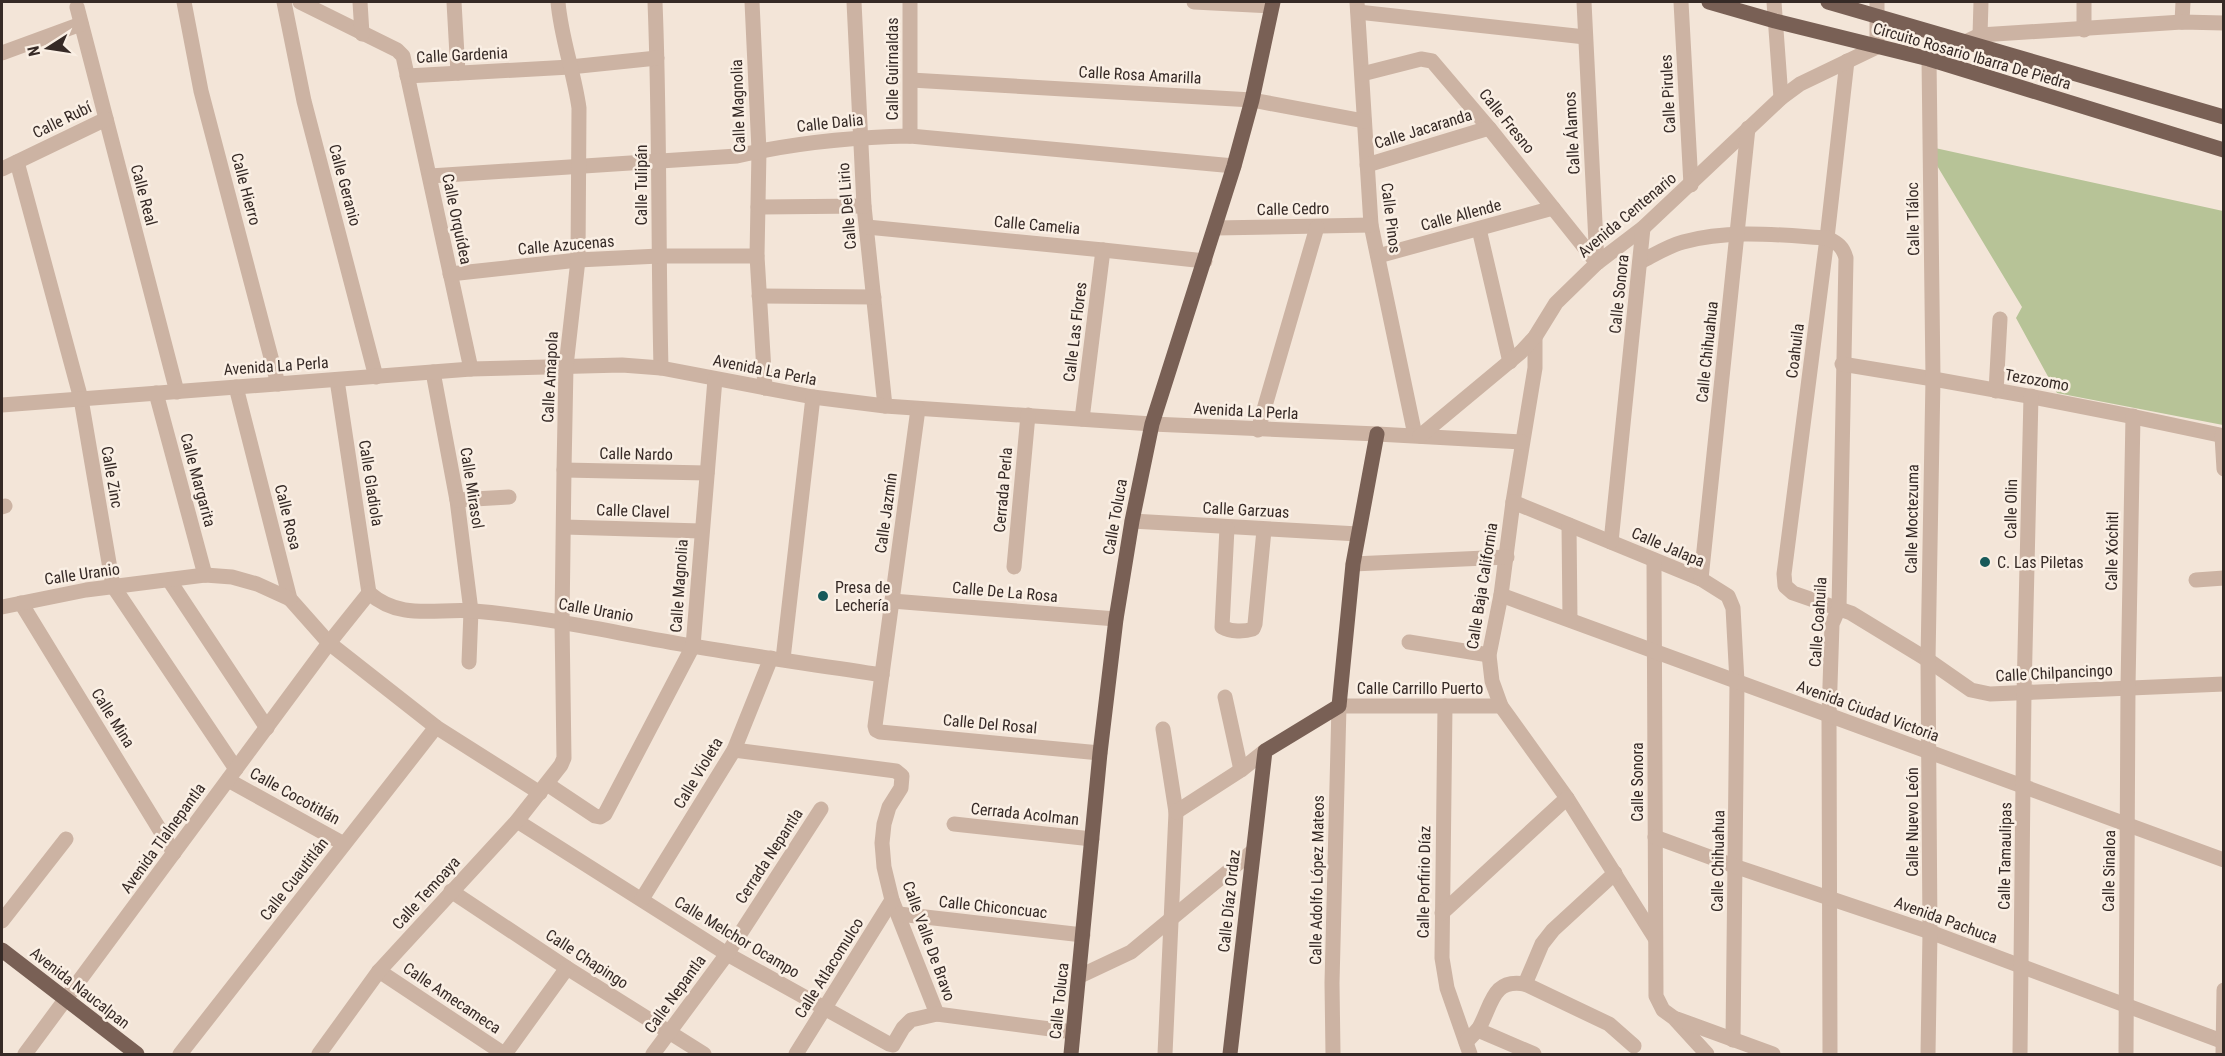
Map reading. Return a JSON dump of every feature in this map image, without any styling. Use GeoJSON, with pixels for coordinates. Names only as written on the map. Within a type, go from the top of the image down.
{"type":"FeatureCollection","features":[{"type":"Feature","properties":{"kind":"main road","name":"Circuito Rosario Ibarra De Piedra"},"geometry":{"type":"LineString","coordinates":[[1709,2],[1775,21],[1929,59],[2223,150]]}},
{"type":"Feature","properties":{"kind":"main road"},"geometry":{"type":"LineString","coordinates":[[1828,2],[1877,8],[1965,41],[2223,117]]}},
{"type":"Feature","properties":{"kind":"main road","name":"Calle Toluca"},"geometry":{"type":"LineString","coordinates":[[1071,1054],[1100,753],[1116,619],[1132,522],[1152,424],[1205,261],[1252,100],[1268,4]]}},
{"type":"Feature","properties":{"kind":"main road","name":"Calle Adolfo López Mateos"},"geometry":{"type":"LineString","coordinates":[[1339,706],[1353,564],[1377,434]]}},
{"type":"Feature","properties":{"kind":"main road"},"geometry":{"type":"LineString","coordinates":[[1265,752],[1339,706]]}},
{"type":"Feature","properties":{"kind":"main road","name":"Calle Díaz Ordaz"},"geometry":{"type":"LineString","coordinates":[[1230,1054],[1265,752]]}},
{"type":"Feature","properties":{"kind":"main road","name":"Avenida Naucalpan"},"geometry":{"type":"LineString","coordinates":[[2,950],[137,1054]]}},
{"type":"Feature","properties":{"kind":"street","name":"Calle Hierro"},"geometry":{"type":"LineString","coordinates":[[184,2],[201,91],[278,384]]}},
{"type":"Feature","properties":{"kind":"street","name":"Calle Geranio"},"geometry":{"type":"LineString","coordinates":[[284,2],[304,101],[376,376]]}},
{"type":"Feature","properties":{"kind":"street","name":"Calle Gardenia"},"geometry":{"type":"LineString","coordinates":[[300,2],[400,52],[407,76],[570,67],[657,58]]}},
{"type":"Feature","properties":{"kind":"street"},"geometry":{"type":"LineString","coordinates":[[360,2],[362,34]]}},
{"type":"Feature","properties":{"kind":"street"},"geometry":{"type":"LineString","coordinates":[[454,2],[458,73]]}},
{"type":"Feature","properties":{"kind":"street","name":"Calle Amapola"},"geometry":{"type":"LineString","coordinates":[[558,2],[560,26],[579,108],[580,166],[578,260],[566,366],[562,621],[564,758]]}},
{"type":"Feature","properties":{"kind":"street","name":"Calle Tulipán"},"geometry":{"type":"LineString","coordinates":[[655,2],[660,162],[661,368]]}},
{"type":"Feature","properties":{"kind":"street","name":"Calle Magnolia"},"geometry":{"type":"LineString","coordinates":[[752,2],[759,151],[757,256],[765,388]]}},
{"type":"Feature","properties":{"kind":"street","name":"Calle Del Lirio"},"geometry":{"type":"LineString","coordinates":[[854,2],[864,207],[885,406]]}},
{"type":"Feature","properties":{"kind":"street","name":"Calle Guirnaldas"},"geometry":{"type":"LineString","coordinates":[[910,2],[910,136]]}},
{"type":"Feature","properties":{"kind":"street"},"geometry":{"type":"LineString","coordinates":[[1194,2],[1268,4]]}},
{"type":"Feature","properties":{"kind":"street","name":"Calle Álamos"},"geometry":{"type":"LineString","coordinates":[[1584,2],[1597,263]]}},
{"type":"Feature","properties":{"kind":"street","name":"Calle Pirules"},"geometry":{"type":"LineString","coordinates":[[1681,2],[1691,185]]}},
{"type":"Feature","properties":{"kind":"street"},"geometry":{"type":"LineString","coordinates":[[1774,2],[1781,98]]}},
{"type":"Feature","properties":{"kind":"street"},"geometry":{"type":"LineString","coordinates":[[1980,35],[1981,2]]}},
{"type":"Feature","properties":{"kind":"street"},"geometry":{"type":"LineString","coordinates":[[2084,2],[2084,30]]}},
{"type":"Feature","properties":{"kind":"street"},"geometry":{"type":"LineString","coordinates":[[2182,22],[2183,2]]}},
{"type":"Feature","properties":{"kind":"street","name":"Calle Real"},"geometry":{"type":"LineString","coordinates":[[77,7],[177,392]]}},
{"type":"Feature","properties":{"kind":"street"},"geometry":{"type":"LineString","coordinates":[[1358,7],[1585,37]]}},
{"type":"Feature","properties":{"kind":"street","name":"Calle Pinos"},"geometry":{"type":"LineString","coordinates":[[1358,7],[1371,225],[1418,436]]}},
{"type":"Feature","properties":{"kind":"street"},"geometry":{"type":"LineString","coordinates":[[1877,8],[1877,47]]}},
{"type":"Feature","properties":{"kind":"street"},"geometry":{"type":"LineString","coordinates":[[1929,59],[1980,35],[2182,22],[2223,23]]}},
{"type":"Feature","properties":{"kind":"street"},"geometry":{"type":"LineString","coordinates":[[2,53],[81,24]]}},
{"type":"Feature","properties":{"kind":"street","name":"Avenida Centenario"},"geometry":{"type":"LineString","coordinates":[[1418,436],[1510,362],[1535,338],[1556,303],[1597,263],[1643,228],[1691,185],[1781,98],[1800,84],[1877,47]]}},
{"type":"Feature","properties":{"kind":"street","name":"Calle Fresno"},"geometry":{"type":"LineString","coordinates":[[1362,74],[1421,59],[1432,61],[1597,263]]}},
{"type":"Feature","properties":{"kind":"street","name":"Calle Tláloc"},"geometry":{"type":"LineString","coordinates":[[1929,59],[1933,378]]}},
{"type":"Feature","properties":{"kind":"street","name":"Coahuila"},"geometry":{"type":"LineString","coordinates":[[1839,608],[1793,593],[1785,586],[1784,574],[1847,61]]}},
{"type":"Feature","properties":{"kind":"street","name":"Calle Orquídea"},"geometry":{"type":"LineString","coordinates":[[407,76],[471,369]]}},
{"type":"Feature","properties":{"kind":"street","name":"Calle Rosa Amarilla"},"geometry":{"type":"LineString","coordinates":[[911,80],[1252,100],[1364,121]]}},
{"type":"Feature","properties":{"kind":"street","name":"Calle Rubí"},"geometry":{"type":"LineString","coordinates":[[2,169],[106,119]]}},
{"type":"Feature","properties":{"kind":"street","name":"Calle Jacaranda"},"geometry":{"type":"LineString","coordinates":[[1367,165],[1489,128]]}},
{"type":"Feature","properties":{"kind":"street","name":"Calle Chihuahua"},"geometry":{"type":"LineString","coordinates":[[1701,579],[1748,128]]}},
{"type":"Feature","properties":{"kind":"street","name":"Calle Dalia"},"geometry":{"type":"LineString","coordinates":[[430,176],[737,156],[783,146],[860,138],[910,136],[1234,166]]}},
{"type":"Feature","properties":{"kind":"street","name":"Calle Zinc"},"geometry":{"type":"LineString","coordinates":[[17,162],[81,399],[113,586],[232,774]]}},
{"type":"Feature","properties":{"kind":"street"},"geometry":{"type":"LineString","coordinates":[[758,207],[864,207]]}},
{"type":"Feature","properties":{"kind":"street","name":"Calle Allende"},"geometry":{"type":"LineString","coordinates":[[1377,256],[1553,208]]}},
{"type":"Feature","properties":{"kind":"street","name":"Calle Cedro"},"geometry":{"type":"LineString","coordinates":[[1215,228],[1371,225]]}},
{"type":"Feature","properties":{"kind":"street","name":"Calle Camelia"},"geometry":{"type":"LineString","coordinates":[[867,227],[1205,261]]}},
{"type":"Feature","properties":{"kind":"street"},"geometry":{"type":"LineString","coordinates":[[1258,430],[1317,227]]}},
{"type":"Feature","properties":{"kind":"street","name":"Calle Sonora"},"geometry":{"type":"LineString","coordinates":[[1611,542],[1643,228]]}},
{"type":"Feature","properties":{"kind":"street"},"geometry":{"type":"LineString","coordinates":[[1479,229],[1510,362]]}},
{"type":"Feature","properties":{"kind":"street"},"geometry":{"type":"LineString","coordinates":[[1640,262],[1680,243],[1710,236],[1738,233],[1827,238]]}},
{"type":"Feature","properties":{"kind":"street","name":"Calle Coahuila"},"geometry":{"type":"LineString","coordinates":[[1827,238],[1837,242],[1846,258],[1842,364],[1839,608],[1832,624],[1829,716],[1830,1054]]}},
{"type":"Feature","properties":{"kind":"street","name":"Calle Las Flores"},"geometry":{"type":"LineString","coordinates":[[1082,418],[1103,250]]}},
{"type":"Feature","properties":{"kind":"street","name":"Calle Azucenas"},"geometry":{"type":"LineString","coordinates":[[450,274],[578,260],[659,256],[757,256]]}},
{"type":"Feature","properties":{"kind":"street"},"geometry":{"type":"LineString","coordinates":[[759,296],[874,297]]}},
{"type":"Feature","properties":{"kind":"street"},"geometry":{"type":"LineString","coordinates":[[1996,391],[2000,319]]}},
{"type":"Feature","properties":{"kind":"street","name":"Calle Baja California"},"geometry":{"type":"LineString","coordinates":[[1535,338],[1534,368],[1513,502],[1507,557],[1488,655],[1492,681],[1501,706],[1567,798],[1655,938]]}},
{"type":"Feature","properties":{"kind":"street","name":"Tezozomo"},"geometry":{"type":"LineString","coordinates":[[1842,364],[2031,396],[2223,436]]}},
{"type":"Feature","properties":{"kind":"street","name":"Avenida La Perla"},"geometry":{"type":"LineString","coordinates":[[2,405],[471,369],[622,365],[661,368],[813,398],[885,406],[1258,430],[1522,442]]}},
{"type":"Feature","properties":{"kind":"street","name":"Calle Mirasol"},"geometry":{"type":"LineString","coordinates":[[433,372],[458,500],[471,611],[469,662]]}},
{"type":"Feature","properties":{"kind":"street","name":"Calle Moctezuma"},"geometry":{"type":"LineString","coordinates":[[1928,660],[1933,378]]}},
{"type":"Feature","properties":{"kind":"street","name":"Calle Magnolia"},"geometry":{"type":"LineString","coordinates":[[544,788],[595,816],[600,817],[604,814],[693,646],[715,379]]}},
{"type":"Feature","properties":{"kind":"street","name":"Calle Gladiola"},"geometry":{"type":"LineString","coordinates":[[337,380],[369,593]]}},
{"type":"Feature","properties":{"kind":"street","name":"Calle Rosa"},"geometry":{"type":"LineString","coordinates":[[236,387],[290,599],[329,643]]}},
{"type":"Feature","properties":{"kind":"street","name":"Calle Margarita"},"geometry":{"type":"LineString","coordinates":[[156,393],[206,575]]}},
{"type":"Feature","properties":{"kind":"street","name":"Calle Olin"},"geometry":{"type":"LineString","coordinates":[[2024,694],[2031,396]]}},
{"type":"Feature","properties":{"kind":"street","name":"Calle Violeta"},"geometry":{"type":"LineString","coordinates":[[642,899],[734,750],[777,658],[813,398]]}},
{"type":"Feature","properties":{"kind":"street","name":"Calle Jazmín"},"geometry":{"type":"LineString","coordinates":[[876,730],[918,408]]}},
{"type":"Feature","properties":{"kind":"street","name":"Cerrada Perla"},"geometry":{"type":"LineString","coordinates":[[1014,567],[1028,415]]}},
{"type":"Feature","properties":{"kind":"street","name":"Calle Xóchitl"},"geometry":{"type":"LineString","coordinates":[[2128,687],[2133,416]]}},
{"type":"Feature","properties":{"kind":"street"},"geometry":{"type":"LineString","coordinates":[[2223,436],[2223,469]]}},
{"type":"Feature","properties":{"kind":"street","name":"Calle Nardo"},"geometry":{"type":"LineString","coordinates":[[564,470],[707,473]]}},
{"type":"Feature","properties":{"kind":"street"},"geometry":{"type":"LineString","coordinates":[[458,500],[509,497]]}},
{"type":"Feature","properties":{"kind":"street","name":"Calle Jalapa"},"geometry":{"type":"LineString","coordinates":[[1513,502],[1701,579],[1728,596],[1733,608],[1737,682]]}},
{"type":"Feature","properties":{"kind":"street","name":"Calle Garzuas"},"geometry":{"type":"LineString","coordinates":[[1132,522],[1358,534]]}},
{"type":"Feature","properties":{"kind":"street"},"geometry":{"type":"LineString","coordinates":[[1569,525],[1570,620]]}},
{"type":"Feature","properties":{"kind":"street","name":"Calle Clavel"},"geometry":{"type":"LineString","coordinates":[[564,527],[701,531]]}},
{"type":"Feature","properties":{"kind":"street"},"geometry":{"type":"LineString","coordinates":[[1227,528],[1222,627],[1227,630],[1247,631],[1253,629],[1255,624],[1264,530]]}},
{"type":"Feature","properties":{"kind":"street"},"geometry":{"type":"LineString","coordinates":[[1353,564],[1507,557]]}},
{"type":"Feature","properties":{"kind":"street","name":"Calle Sonora"},"geometry":{"type":"LineString","coordinates":[[1654,560],[1656,996],[1663,1010],[1674,1018]]}},
{"type":"Feature","properties":{"kind":"street","name":"Calle Uranio"},"geometry":{"type":"LineString","coordinates":[[2,607],[113,586],[206,575],[232,576],[290,599]]}},
{"type":"Feature","properties":{"kind":"street"},"geometry":{"type":"LineString","coordinates":[[2196,580],[2223,578]]}},
{"type":"Feature","properties":{"kind":"street"},"geometry":{"type":"LineString","coordinates":[[169,580],[267,728]]}},
{"type":"Feature","properties":{"kind":"street"},"geometry":{"type":"LineString","coordinates":[[369,593],[329,643],[436,727],[544,788]]}},
{"type":"Feature","properties":{"kind":"street","name":"Calle Uranio"},"geometry":{"type":"LineString","coordinates":[[369,593],[380,602],[399,609],[418,612],[471,611],[562,621],[693,646],[882,675]]}},
{"type":"Feature","properties":{"kind":"street","name":"Avenida Ciudad Victoria"},"geometry":{"type":"LineString","coordinates":[[1501,595],[2223,860]]}},
{"type":"Feature","properties":{"kind":"street","name":"Calle De La Rosa"},"geometry":{"type":"LineString","coordinates":[[892,602],[1116,619]]}},
{"type":"Feature","properties":{"kind":"street","name":"Calle Mina"},"geometry":{"type":"LineString","coordinates":[[21,603],[174,853]]}},
{"type":"Feature","properties":{"kind":"street","name":"Calle Chilpancingo"},"geometry":{"type":"LineString","coordinates":[[1839,608],[1928,660],[1971,690],[1990,694],[2223,684]]}},
{"type":"Feature","properties":{"kind":"street"},"geometry":{"type":"LineString","coordinates":[[1409,642],[1488,655]]}},
{"type":"Feature","properties":{"kind":"street","name":"Avenida Tlalnepantla"},"geometry":{"type":"LineString","coordinates":[[25,1054],[329,643]]}},
{"type":"Feature","properties":{"kind":"street","name":"Calle Nuevo León"},"geometry":{"type":"LineString","coordinates":[[1928,660],[1930,932],[1928,1054]]}},
{"type":"Feature","properties":{"kind":"street","name":"Calle Chihuahua"},"geometry":{"type":"LineString","coordinates":[[1733,1040],[1737,867],[1737,682]]}},
{"type":"Feature","properties":{"kind":"street","name":"Calle Sinaloa"},"geometry":{"type":"LineString","coordinates":[[2126,1054],[2128,687]]}},
{"type":"Feature","properties":{"kind":"street","name":"Calle Tamaulipas"},"geometry":{"type":"LineString","coordinates":[[2020,1054],[2025,788],[2024,694]]}},
{"type":"Feature","properties":{"kind":"street"},"geometry":{"type":"LineString","coordinates":[[1226,697],[1241,770]]}},
{"type":"Feature","properties":{"kind":"street","name":"Calle Carrillo Puerto"},"geometry":{"type":"LineString","coordinates":[[1339,706],[1501,706]]}},
{"type":"Feature","properties":{"kind":"street","name":"Calle Adolfo López Mateos"},"geometry":{"type":"LineString","coordinates":[[1333,1054],[1332,971],[1339,706]]}},
{"type":"Feature","properties":{"kind":"street","name":"Calle Porfirio Díaz"},"geometry":{"type":"LineString","coordinates":[[1445,706],[1442,958],[1447,988],[1468,1048]]}},
{"type":"Feature","properties":{"kind":"street","name":"Calle Cuautitlán"},"geometry":{"type":"LineString","coordinates":[[180,1054],[436,727]]}},
{"type":"Feature","properties":{"kind":"street"},"geometry":{"type":"LineString","coordinates":[[1163,729],[1176,812],[1169,921],[1165,1054]]}},
{"type":"Feature","properties":{"kind":"street","name":"Calle Del Rosal"},"geometry":{"type":"LineString","coordinates":[[876,730],[1100,753]]}},
{"type":"Feature","properties":{"kind":"street","name":"Calle Valle De Bravo"},"geometry":{"type":"LineString","coordinates":[[734,750],[899,772],[902,776],[901,788],[889,807],[882,843],[884,867],[892,900],[937,1014],[1073,1032]]}},
{"type":"Feature","properties":{"kind":"street"},"geometry":{"type":"LineString","coordinates":[[1176,812],[1265,752]]}},
{"type":"Feature","properties":{"kind":"street","name":"Calle Temoaya"},"geometry":{"type":"LineString","coordinates":[[321,1054],[379,971],[517,821],[544,788],[564,758]]}},
{"type":"Feature","properties":{"kind":"street","name":"Calle Cocotitlán"},"geometry":{"type":"LineString","coordinates":[[232,774],[344,844]]}},
{"type":"Feature","properties":{"kind":"street"},"geometry":{"type":"LineString","coordinates":[[1442,913],[1567,798]]}},
{"type":"Feature","properties":{"kind":"street","name":"Cerrada Nepantla"},"geometry":{"type":"LineString","coordinates":[[727,954],[821,809]]}},
{"type":"Feature","properties":{"kind":"street","name":"Calle Melchor Ocampo"},"geometry":{"type":"LineString","coordinates":[[517,821],[727,954],[824,1010],[889,1044],[893,1045],[910,1020],[937,1014]]}},
{"type":"Feature","properties":{"kind":"street","name":"Cerrada Acolman"},"geometry":{"type":"LineString","coordinates":[[954,824],[1092,839]]}},
{"type":"Feature","properties":{"kind":"street","name":"Avenida Pachuca"},"geometry":{"type":"LineString","coordinates":[[1655,837],[1930,932],[2223,1042]]}},
{"type":"Feature","properties":{"kind":"street"},"geometry":{"type":"LineString","coordinates":[[2,921],[66,839]]}},
{"type":"Feature","properties":{"kind":"street"},"geometry":{"type":"LineString","coordinates":[[1080,976],[1131,952],[1253,851]]}},
{"type":"Feature","properties":{"kind":"street"},"geometry":{"type":"LineString","coordinates":[[1525,984],[1542,944],[1553,930],[1615,873]]}},
{"type":"Feature","properties":{"kind":"street","name":"Calle Chapingo"},"geometry":{"type":"LineString","coordinates":[[451,891],[567,968],[704,1054]]}},
{"type":"Feature","properties":{"kind":"street","name":"Calle Atlacomulco"},"geometry":{"type":"LineString","coordinates":[[796,1054],[892,900]]}},
{"type":"Feature","properties":{"kind":"street","name":"Calle Chiconcuac"},"geometry":{"type":"LineString","coordinates":[[899,914],[1083,935]]}},
{"type":"Feature","properties":{"kind":"street","name":"Calle Nepantla"},"geometry":{"type":"LineString","coordinates":[[653,1054],[727,954]]}},
{"type":"Feature","properties":{"kind":"street"},"geometry":{"type":"LineString","coordinates":[[505,1054],[567,968]]}},
{"type":"Feature","properties":{"kind":"street","name":"Calle Amecameca"},"geometry":{"type":"LineString","coordinates":[[379,971],[505,1054]]}},
{"type":"Feature","properties":{"kind":"street"},"geometry":{"type":"LineString","coordinates":[[1468,1048],[1497,990],[1504,984],[1513,982],[1525,984],[1609,1024],[1634,1046]]}},
{"type":"Feature","properties":{"kind":"street"},"geometry":{"type":"LineString","coordinates":[[2223,990],[2223,1054]]}},
{"type":"Feature","properties":{"kind":"street"},"geometry":{"type":"LineString","coordinates":[[1674,1018],[1773,1054]]}},
{"type":"Feature","properties":{"kind":"street"},"geometry":{"type":"LineString","coordinates":[[1674,1018],[1707,1054]]}},
{"type":"Feature","properties":{"kind":"street"},"geometry":{"type":"LineString","coordinates":[[1478,1030],[1534,1054]]}},
{"type":"Feature","properties":{"kind":"green space"},"geometry":{"type":"Polygon","coordinates":[[[1935,148],[2223,211],[2223,425],[2057,393],[2016,318],[2022,307],[1933,159],[1935,148]]]}},
{"type":"Feature","properties":{"kind":"place","name":"C. Las Piletas"},"geometry":{"type":"Point","coordinates":[1985,562]}},
{"type":"Feature","properties":{"kind":"place","name":"Presa de Lechería"},"geometry":{"type":"Point","coordinates":[823,596]}}]}
